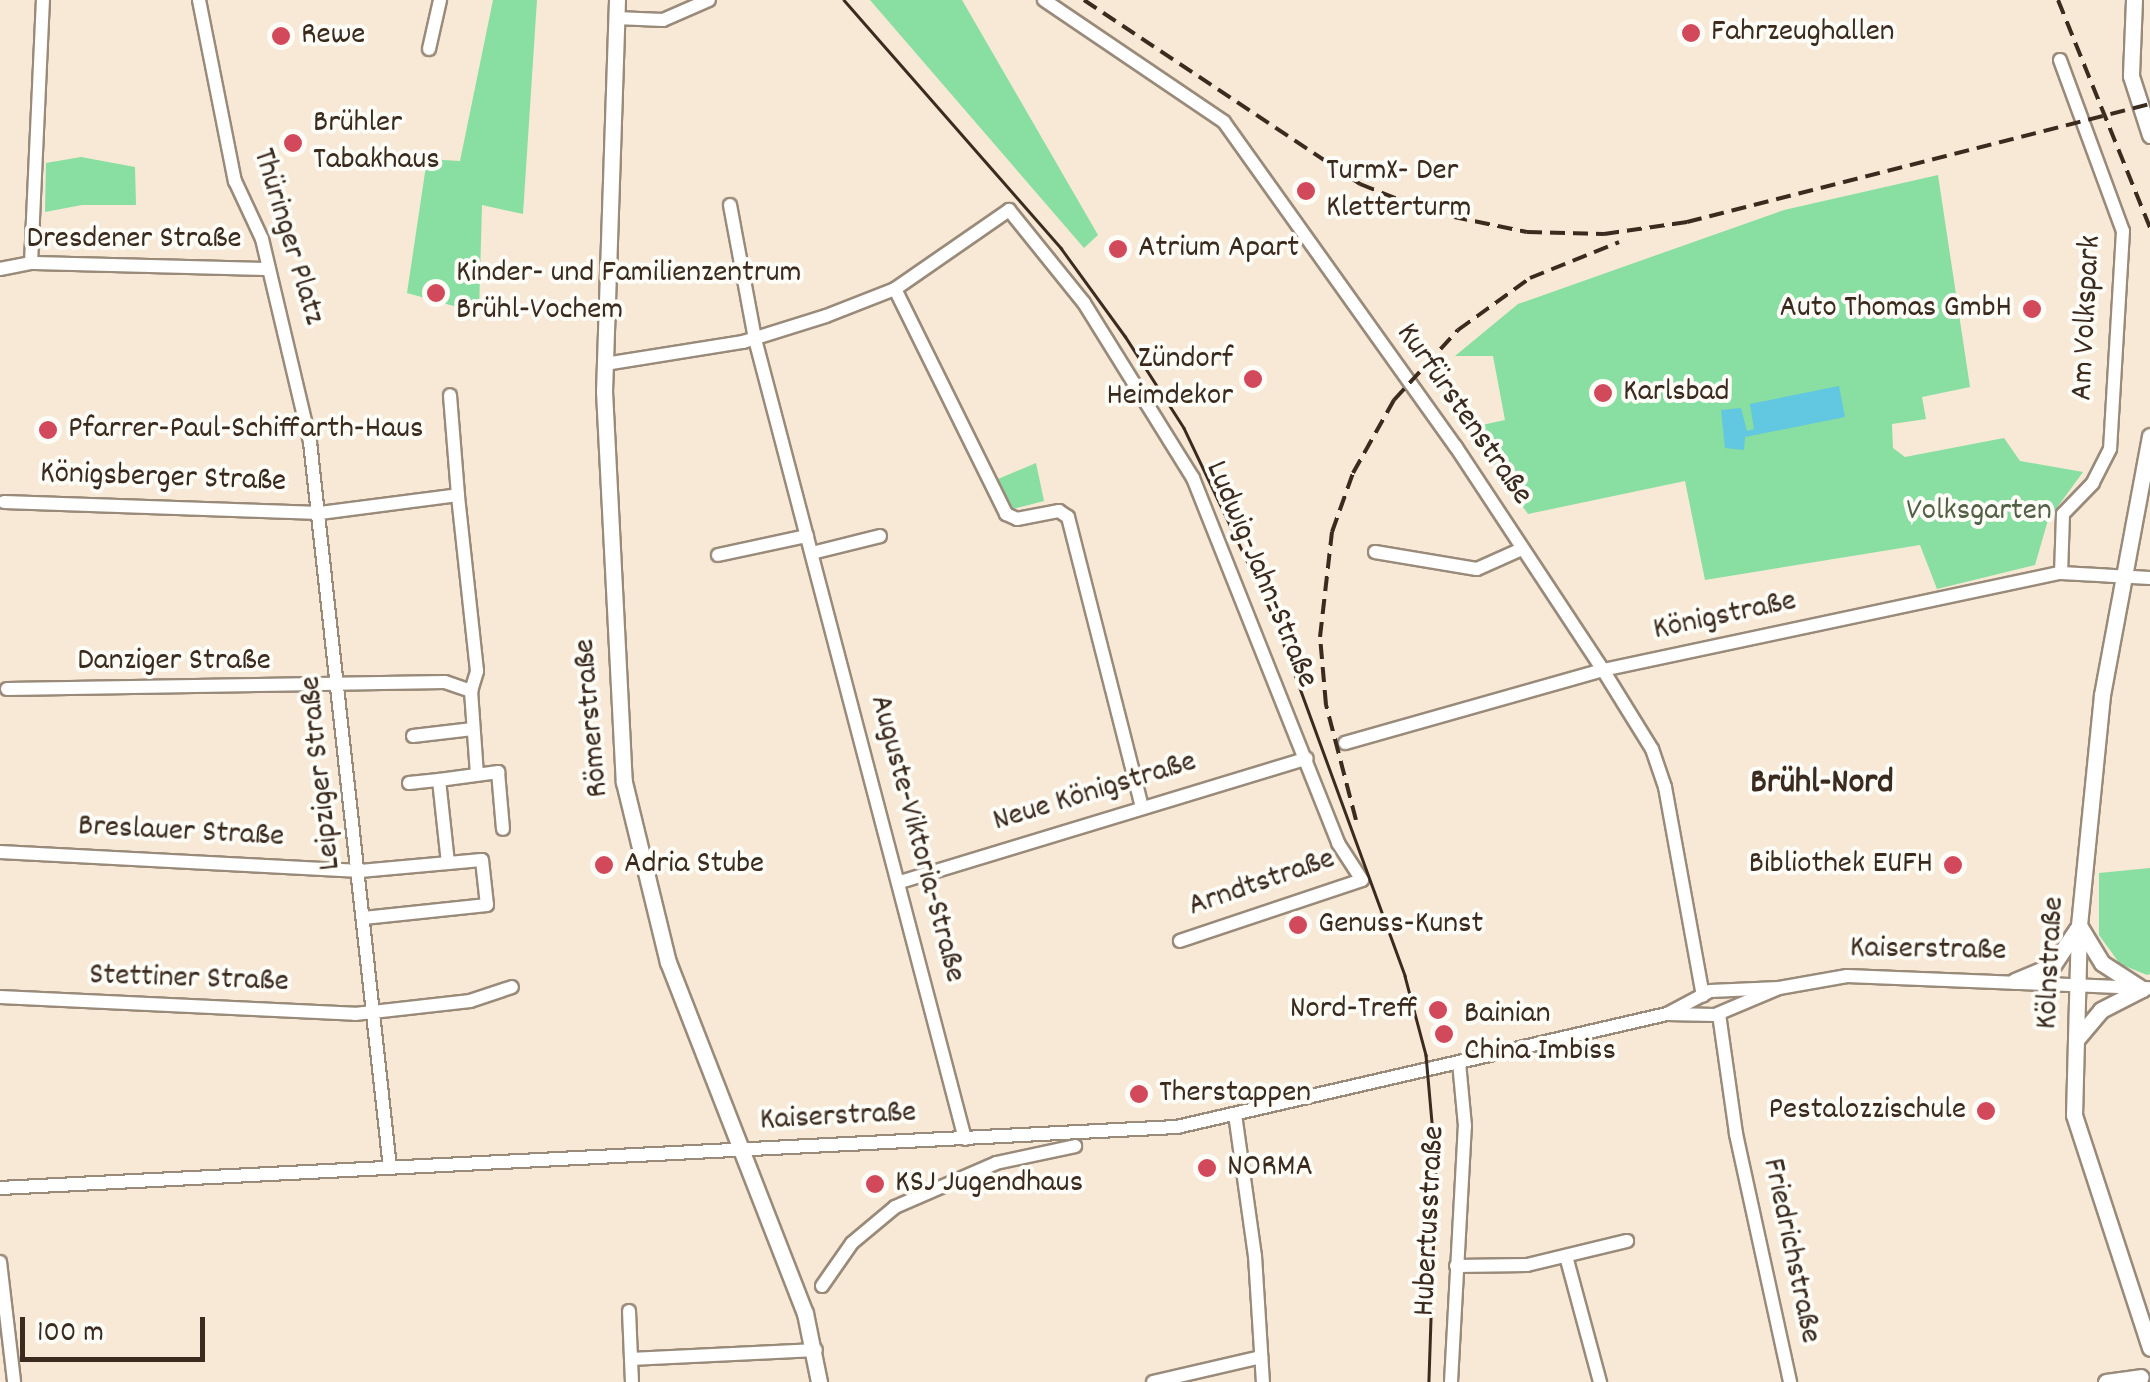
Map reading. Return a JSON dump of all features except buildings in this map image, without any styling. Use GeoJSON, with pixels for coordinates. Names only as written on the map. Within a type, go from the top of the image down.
{"type":"FeatureCollection","features":[{"type":"Feature","properties":{"kind":"main road","name":"Römerstraße"},"geometry":{"type":"LineString","coordinates":[[616,0],[605,364],[613,633],[629,812],[668,962],[743,1150],[816,1350],[819,1382]]}},
{"type":"Feature","properties":{"kind":"main road"},"geometry":{"type":"LineString","coordinates":[[2134,0],[2131,76],[2150,135]]}},
{"type":"Feature","properties":{"kind":"main road","name":"Kölnstraße"},"geometry":{"type":"LineString","coordinates":[[2150,436],[2102,695],[2079,925],[2075,1041],[2076,1130],[2150,1348]]}},
{"type":"Feature","properties":{"kind":"main road"},"geometry":{"type":"LineString","coordinates":[[2015,981],[2053,965],[2079,925],[2102,963],[2146,989]]}},
{"type":"Feature","properties":{"kind":"main road"},"geometry":{"type":"LineString","coordinates":[[2075,1041],[2100,1010],[2146,989]]}},
{"type":"Feature","properties":{"kind":"main road"},"geometry":{"type":"LineString","coordinates":[[2106,1382],[2142,1379],[2150,1356]]}},
{"type":"Feature","properties":{"kind":"street"},"geometry":{"type":"LineString","coordinates":[[30,263],[42,0]]}},
{"type":"Feature","properties":{"kind":"street","name":"Thüringer Platz"},"geometry":{"type":"LineString","coordinates":[[199,0],[235,181],[262,239],[297,373]]}},
{"type":"Feature","properties":{"kind":"street"},"geometry":{"type":"LineString","coordinates":[[429,48],[440,0]]}},
{"type":"Feature","properties":{"kind":"street"},"geometry":{"type":"LineString","coordinates":[[616,18],[663,20],[709,0]]}},
{"type":"Feature","properties":{"kind":"street","name":"Kurfürstenstraße"},"geometry":{"type":"LineString","coordinates":[[1044,0],[1224,122],[1603,670],[1652,749],[1700,955],[1703,1002]]}},
{"type":"Feature","properties":{"kind":"street","name":"Am Volkspark"},"geometry":{"type":"LineString","coordinates":[[2060,60],[2123,231],[2110,449],[2093,483],[2063,514],[2062,573]]}},
{"type":"Feature","properties":{"kind":"street","name":"Auguste-Viktoria-Straße"},"geometry":{"type":"LineString","coordinates":[[730,206],[755,339],[966,1139]]}},
{"type":"Feature","properties":{"kind":"street","name":"Ludwig-Jahn-Straße"},"geometry":{"type":"LineString","coordinates":[[894,289],[1008,210],[1084,303],[1193,478],[1338,843],[1362,880]]}},
{"type":"Feature","properties":{"kind":"street","name":"Dresdener Straße"},"geometry":{"type":"LineString","coordinates":[[0,269],[30,263],[268,269]]}},
{"type":"Feature","properties":{"kind":"street"},"geometry":{"type":"LineString","coordinates":[[605,364],[755,339],[894,289],[1006,514],[1017,519],[1059,511],[1068,518],[1142,807]]}},
{"type":"Feature","properties":{"kind":"street","name":"Leipziger Straße"},"geometry":{"type":"LineString","coordinates":[[297,373],[320,512],[390,1168]]}},
{"type":"Feature","properties":{"kind":"street"},"geometry":{"type":"LineString","coordinates":[[450,396],[476,671],[470,691],[477,774]]}},
{"type":"Feature","properties":{"kind":"street","name":"Königsberger Straße"},"geometry":{"type":"LineString","coordinates":[[4,502],[320,512],[458,495]]}},
{"type":"Feature","properties":{"kind":"street"},"geometry":{"type":"LineString","coordinates":[[718,556],[807,536]]}},
{"type":"Feature","properties":{"kind":"street"},"geometry":{"type":"LineString","coordinates":[[812,553],[880,536]]}},
{"type":"Feature","properties":{"kind":"street"},"geometry":{"type":"LineString","coordinates":[[1375,552],[1477,569],[1522,549]]}},
{"type":"Feature","properties":{"kind":"street"},"geometry":{"type":"LineString","coordinates":[[2122,572],[2150,578]]}},
{"type":"Feature","properties":{"kind":"street","name":"Königstraße"},"geometry":{"type":"LineString","coordinates":[[1345,743],[1603,670],[2062,573],[2122,572]]}},
{"type":"Feature","properties":{"kind":"street","name":"Danziger Straße"},"geometry":{"type":"LineString","coordinates":[[7,689],[340,689],[445,682],[470,691]]}},
{"type":"Feature","properties":{"kind":"street"},"geometry":{"type":"LineString","coordinates":[[412,736],[473,729]]}},
{"type":"Feature","properties":{"kind":"street","name":"Neue Königstraße"},"geometry":{"type":"LineString","coordinates":[[900,882],[1307,758]]}},
{"type":"Feature","properties":{"kind":"street"},"geometry":{"type":"LineString","coordinates":[[409,783],[498,772],[503,829]]}},
{"type":"Feature","properties":{"kind":"street"},"geometry":{"type":"LineString","coordinates":[[440,780],[448,862]]}},
{"type":"Feature","properties":{"kind":"street","name":"Breslauer Straße"},"geometry":{"type":"LineString","coordinates":[[0,852],[360,871],[482,860],[487,906],[364,918]]}},
{"type":"Feature","properties":{"kind":"street","name":"Arndtstraße"},"geometry":{"type":"LineString","coordinates":[[1180,941],[1362,880]]}},
{"type":"Feature","properties":{"kind":"street","name":"Kurfürstenstraße"},"geometry":{"type":"LineString","coordinates":[[1700,955],[1720,993]]}},
{"type":"Feature","properties":{"kind":"street","name":"Kaiserstraße"},"geometry":{"type":"LineString","coordinates":[[0,1188],[1148,1130],[1235,1114],[1667,1014],[1720,993],[1847,976],[2146,989]]}},
{"type":"Feature","properties":{"kind":"street","name":"Stettiner Straße"},"geometry":{"type":"LineString","coordinates":[[0,997],[376,1012],[470,1001],[512,987]]}},
{"type":"Feature","properties":{"kind":"street","name":"Kaiserstraße"},"geometry":{"type":"LineString","coordinates":[[1722,1012],[1779,988]]}},
{"type":"Feature","properties":{"kind":"street","name":"Friedrichstraße"},"geometry":{"type":"LineString","coordinates":[[1720,993],[1726,1081],[1790,1382]]}},
{"type":"Feature","properties":{"kind":"street"},"geometry":{"type":"LineString","coordinates":[[1703,1002],[1722,1012]]}},
{"type":"Feature","properties":{"kind":"street","name":"Hubertusstraße"},"geometry":{"type":"LineString","coordinates":[[1451,1382],[1466,1126],[1459,1062]]}},
{"type":"Feature","properties":{"kind":"street"},"geometry":{"type":"LineString","coordinates":[[1235,1114],[1263,1382]]}},
{"type":"Feature","properties":{"kind":"street"},"geometry":{"type":"LineString","coordinates":[[992,1138],[996,1163]]}},
{"type":"Feature","properties":{"kind":"street"},"geometry":{"type":"LineString","coordinates":[[822,1286],[852,1244],[895,1207],[996,1163],[1074,1146]]}},
{"type":"Feature","properties":{"kind":"street"},"geometry":{"type":"LineString","coordinates":[[1456,1266],[1490,1269],[1627,1241]]}},
{"type":"Feature","properties":{"kind":"street"},"geometry":{"type":"LineString","coordinates":[[1566,1256],[1600,1382]]}},
{"type":"Feature","properties":{"kind":"street"},"geometry":{"type":"LineString","coordinates":[[0,1262],[14,1382]]}},
{"type":"Feature","properties":{"kind":"street"},"geometry":{"type":"LineString","coordinates":[[629,1311],[632,1382]]}},
{"type":"Feature","properties":{"kind":"street"},"geometry":{"type":"LineString","coordinates":[[631,1358],[816,1350]]}},
{"type":"Feature","properties":{"kind":"street"},"geometry":{"type":"LineString","coordinates":[[1152,1382],[1261,1357]]}},
{"type":"Feature","properties":{"kind":"green space"},"geometry":{"type":"Polygon","coordinates":[[[493,0],[537,0],[523,214],[482,205],[479,313],[407,293],[427,159],[460,161],[493,0]]]}},
{"type":"Feature","properties":{"kind":"green space"},"geometry":{"type":"Polygon","coordinates":[[[870,0],[962,0],[1098,235],[1084,248],[870,0]]]}},
{"type":"Feature","properties":{"kind":"green space"},"geometry":{"type":"Polygon","coordinates":[[[81,157],[135,167],[136,205],[82,205],[45,212],[46,163],[81,157]]]}},
{"type":"Feature","properties":{"kind":"green space","name":"Karlsbad"},"geometry":{"type":"Polygon","coordinates":[[[1938,175],[1970,387],[1922,397],[1926,419],[1892,424],[1893,448],[1905,457],[2004,438],[2020,461],[2083,472],[2048,520],[2035,565],[1937,589],[1920,545],[1705,580],[1685,481],[1528,514],[1468,428],[1505,420],[1493,356],[1455,356],[1518,304],[1784,210],[1938,175]]]}},
{"type":"Feature","properties":{"kind":"green space"},"geometry":{"type":"Polygon","coordinates":[[[1036,463],[1044,501],[1013,509],[998,479],[1036,463]]]}},
{"type":"Feature","properties":{"kind":"green space"},"geometry":{"type":"Polygon","coordinates":[[[2150,868],[2147,975],[2120,964],[2099,935],[2099,873],[2150,868]]]}},
{"type":"Feature","properties":{"kind":"water"},"geometry":{"type":"Polygon","coordinates":[[[1839,386],[1845,417],[1745,437],[1744,450],[1725,448],[1721,410],[1741,408],[1747,431],[1754,429],[1750,404],[1839,386]]]}},
{"type":"Feature","properties":{"kind":"tram line"},"geometry":{"type":"LineString","coordinates":[[844,0],[1061,248],[1125,336],[1184,428],[1275,620],[1405,976],[1426,1055],[1436,1168],[1429,1382]]}},
{"type":"Feature","properties":{"kind":"railway"},"geometry":{"type":"LineString","coordinates":[[1084,0],[1360,184],[1430,212],[1527,232],[1604,234],[1687,222],[2150,104]]}},
{"type":"Feature","properties":{"kind":"railway"},"geometry":{"type":"LineString","coordinates":[[2058,0],[2150,228]]}},
{"type":"Feature","properties":{"kind":"railway"},"geometry":{"type":"LineString","coordinates":[[1356,820],[1326,705],[1320,637],[1332,532],[1353,473],[1394,400],[1458,330],[1530,278],[1619,242]]}},
{"type":"Feature","properties":{"kind":"place","name":"Fahrzeughallen"},"geometry":{"type":"Point","coordinates":[1691,33]}},
{"type":"Feature","properties":{"kind":"place","name":"Rewe"},"geometry":{"type":"Point","coordinates":[281,36]}},
{"type":"Feature","properties":{"kind":"place","name":"Brühler Tabakhaus"},"geometry":{"type":"Point","coordinates":[293,143]}},
{"type":"Feature","properties":{"kind":"place","name":"TurmX- Der Kletterturm"},"geometry":{"type":"Point","coordinates":[1306,191]}},
{"type":"Feature","properties":{"kind":"place","name":"Atrium Apart"},"geometry":{"type":"Point","coordinates":[1118,249]}},
{"type":"Feature","properties":{"kind":"place","name":"Kinder- und Familienzentrum Brühl-Vochem"},"geometry":{"type":"Point","coordinates":[436,293]}},
{"type":"Feature","properties":{"kind":"place","name":"Auto Thomas GmbH"},"geometry":{"type":"Point","coordinates":[2032,309]}},
{"type":"Feature","properties":{"kind":"place","name":"Zündorf Heimdekor"},"geometry":{"type":"Point","coordinates":[1253,379]}},
{"type":"Feature","properties":{"kind":"place","name":"Karlsbad"},"geometry":{"type":"Point","coordinates":[1603,393]}},
{"type":"Feature","properties":{"kind":"place","name":"Pfarrer-Paul-Schiffarth-Haus"},"geometry":{"type":"Point","coordinates":[48,430]}},
{"type":"Feature","properties":{"kind":"place","name":"Adria Stube"},"geometry":{"type":"Point","coordinates":[604,865]}},
{"type":"Feature","properties":{"kind":"place","name":"Bibliothek EUFH"},"geometry":{"type":"Point","coordinates":[1953,865]}},
{"type":"Feature","properties":{"kind":"place","name":"Genuss-Kunst"},"geometry":{"type":"Point","coordinates":[1298,925]}},
{"type":"Feature","properties":{"kind":"place","name":"Nord-Treff"},"geometry":{"type":"Point","coordinates":[1438,1010]}},
{"type":"Feature","properties":{"kind":"place","name":"Bainian China Imbiss"},"geometry":{"type":"Point","coordinates":[1444,1034]}},
{"type":"Feature","properties":{"kind":"place","name":"Therstappen"},"geometry":{"type":"Point","coordinates":[1139,1094]}},
{"type":"Feature","properties":{"kind":"place","name":"Pestalozzischule"},"geometry":{"type":"Point","coordinates":[1986,1111]}},
{"type":"Feature","properties":{"kind":"place","name":"NORMA"},"geometry":{"type":"Point","coordinates":[1207,1168]}},
{"type":"Feature","properties":{"kind":"place","name":"KSJ Jugendhaus"},"geometry":{"type":"Point","coordinates":[875,1184]}},
{"type":"Feature","properties":{"kind":"district","name":"Brühl-Nord"},"geometry":{"type":"Point","coordinates":[1822,784]}},
{"type":"Feature","properties":{"kind":"park label","name":"Volksgarten"},"geometry":{"type":"Point","coordinates":[1979,512]}}]}
